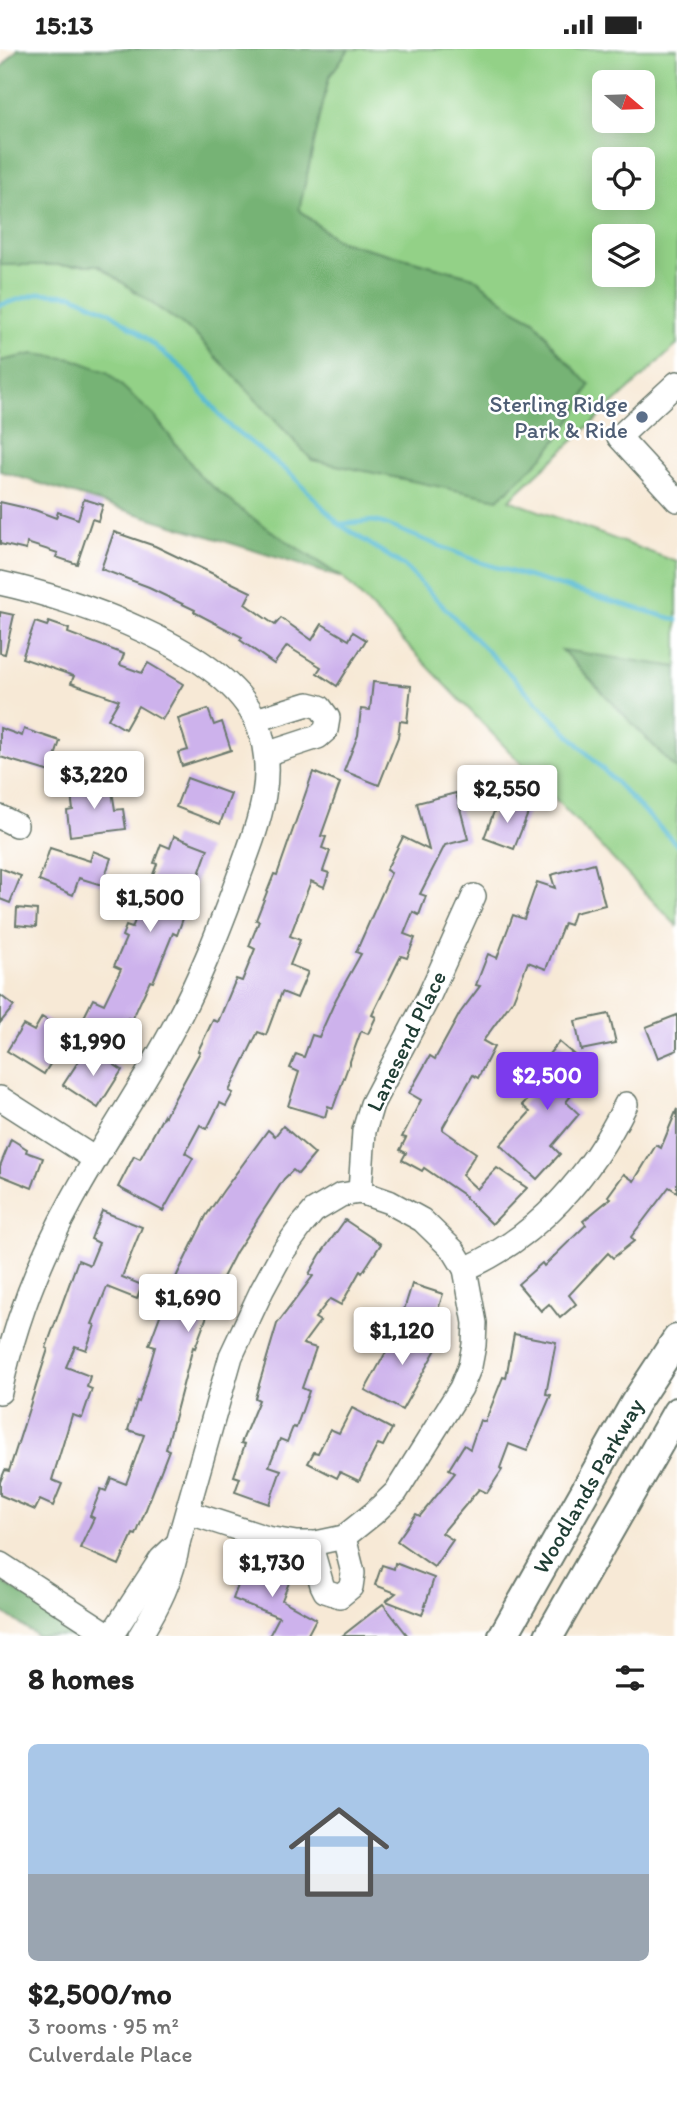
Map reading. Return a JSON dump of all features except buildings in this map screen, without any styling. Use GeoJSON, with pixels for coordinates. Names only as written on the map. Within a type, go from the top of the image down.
{"type":"FeatureCollection","features":[{"type":"Feature","properties":{"kind":"main road","name":"Woodlands Parkway"},"geometry":{"type":"LineString","coordinates":[[503,1636],[635,1403],[677,1339]]}},
{"type":"Feature","properties":{"kind":"main road","name":"Woodlands Parkway"},"geometry":{"type":"LineString","coordinates":[[548,1636],[677,1412]]}},
{"type":"Feature","properties":{"kind":"street"},"geometry":{"type":"LineString","coordinates":[[677,383],[619,437],[677,500]]}},
{"type":"Feature","properties":{"kind":"street"},"geometry":{"type":"LineString","coordinates":[[0,583],[82,607],[181,648],[197,658],[227,682],[262,737],[267,776],[263,804],[222,922],[174,1027],[95,1159],[54,1235],[22,1311],[7,1333],[1,1377]]}},
{"type":"Feature","properties":{"kind":"street"},"geometry":{"type":"LineString","coordinates":[[307,705],[320,707],[328,717],[326,730],[318,737],[262,737],[307,705]]}},
{"type":"Feature","properties":{"kind":"street","name":"Lanesend Place"},"geometry":{"type":"LineString","coordinates":[[360,1192],[364,1131],[372,1104],[429,996],[474,896]]}},
{"type":"Feature","properties":{"kind":"street"},"geometry":{"type":"LineString","coordinates":[[0,1098],[95,1159]]}},
{"type":"Feature","properties":{"kind":"street"},"geometry":{"type":"LineString","coordinates":[[465,1269],[517,1240],[559,1202],[597,1156],[626,1104]]}},
{"type":"Feature","properties":{"kind":"street"},"geometry":{"type":"LineString","coordinates":[[140,1636],[160,1602],[175,1565],[178,1543],[228,1367],[262,1290],[282,1253],[314,1211],[341,1195],[360,1192],[389,1202],[422,1220],[454,1251],[465,1269],[475,1323],[470,1366],[461,1388],[396,1492],[344,1537],[310,1543],[267,1538],[187,1512]]}},
{"type":"Feature","properties":{"kind":"street"},"geometry":{"type":"LineString","coordinates":[[310,1543],[321,1585],[325,1591],[340,1596],[351,1587],[353,1573],[344,1537]]}},
{"type":"Feature","properties":{"kind":"street"},"geometry":{"type":"LineString","coordinates":[[0,1564],[111,1636],[162,1559],[178,1543]]}},
{"type":"Feature","properties":{"kind":"green space"},"geometry":{"type":"Polygon","coordinates":[[[18,49],[349,49],[329,77],[299,210],[336,240],[473,277],[517,311],[534,320],[560,354],[590,385],[562,434],[539,461],[498,499],[312,460],[195,334],[98,265],[0,265],[0,69],[18,49]]]}},
{"type":"Feature","properties":{"kind":"green space"},"geometry":{"type":"Polygon","coordinates":[[[349,49],[677,49],[677,345],[509,500],[677,562],[677,667],[563,651],[677,770],[677,926],[343,578],[249,516],[202,478],[154,416],[33,354],[0,361],[0,265],[98,265],[195,334],[312,460],[560,354],[534,320],[517,311],[473,277],[336,240],[299,210],[329,77],[349,49]]]}},
{"type":"Feature","properties":{"kind":"green space"},"geometry":{"type":"Polygon","coordinates":[[[33,354],[73,359],[107,372],[154,416],[202,478],[249,516],[342,578],[0,471],[0,361],[33,354]]]}},
{"type":"Feature","properties":{"kind":"green space"},"geometry":{"type":"Polygon","coordinates":[[[562,650],[677,667],[677,770],[562,650]]]}},
{"type":"Feature","properties":{"kind":"green space"},"geometry":{"type":"Polygon","coordinates":[[[0,1580],[85,1636],[37,1636],[0,1610],[0,1580]]]}},
{"type":"Feature","properties":{"kind":"waterway"},"geometry":{"type":"LineString","coordinates":[[0,305],[41,293],[73,295],[109,312],[137,331],[182,368],[226,423],[291,474],[339,524],[404,566],[677,845]]}},
{"type":"Feature","properties":{"kind":"waterway"},"geometry":{"type":"LineString","coordinates":[[340,524],[373,521],[385,524],[482,563],[677,620]]}},
{"type":"Feature","properties":{"kind":"place","name":"Sterling Ridge Park & Ride"},"geometry":{"type":"Point","coordinates":[642,417]}}]}
